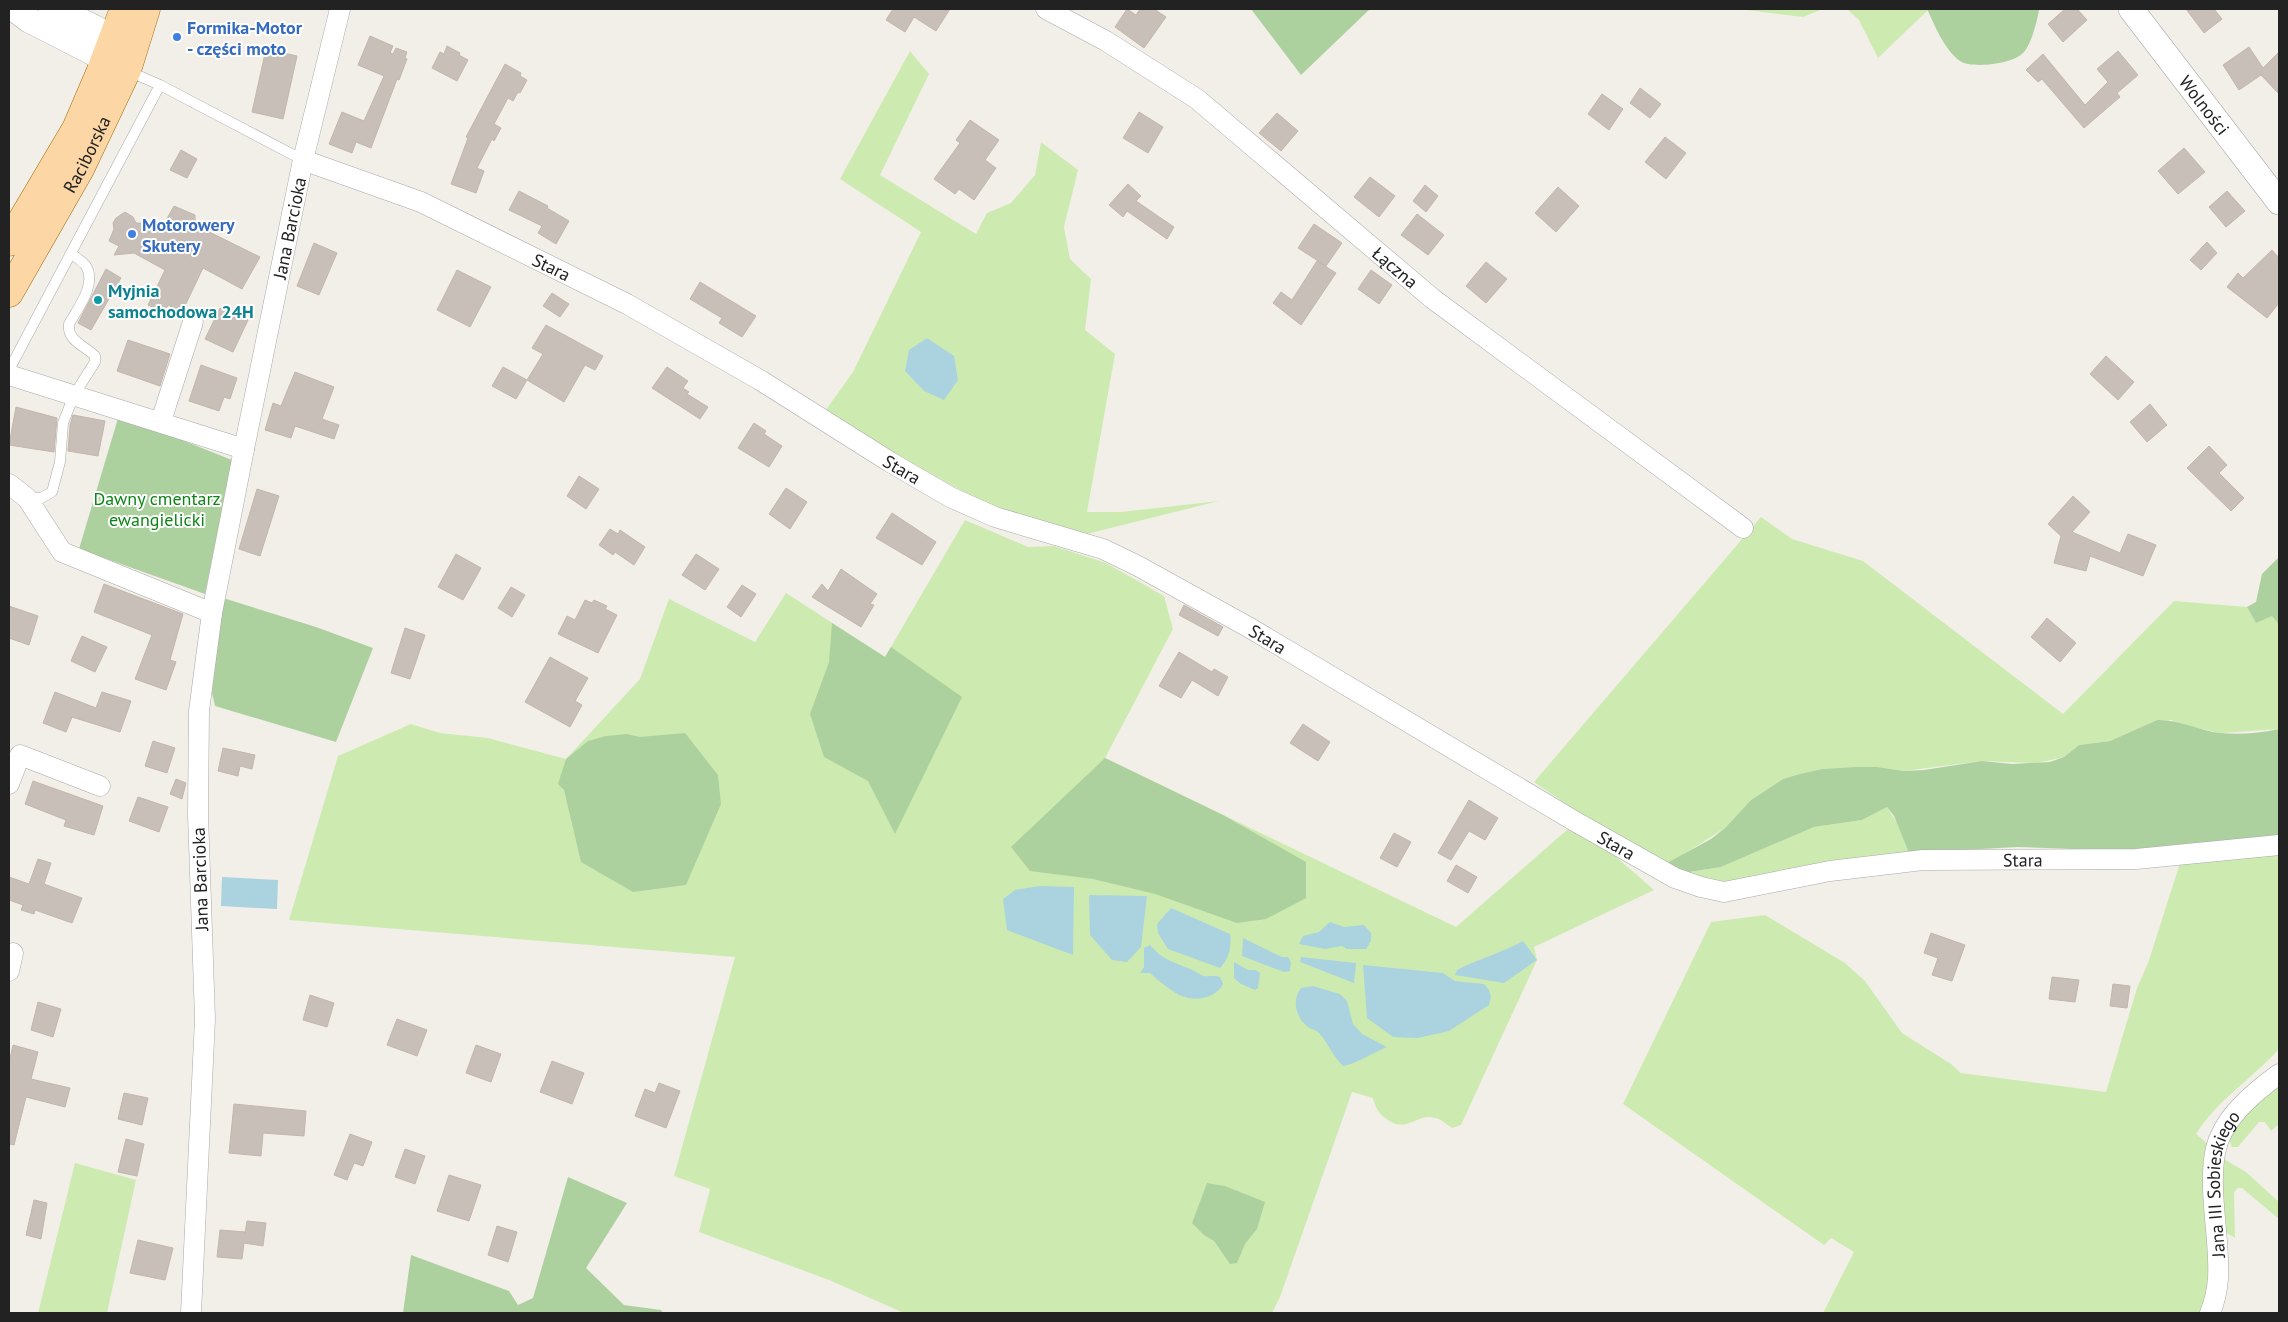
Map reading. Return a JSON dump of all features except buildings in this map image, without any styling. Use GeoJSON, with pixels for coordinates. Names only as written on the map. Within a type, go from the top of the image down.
{"type":"FeatureCollection","features":[{"type":"Feature","properties":{"kind":"main road","name":"Raciborska"},"geometry":{"type":"LineString","coordinates":[[9,293],[80,169],[115,56],[124,9]]}},
{"type":"Feature","properties":{"kind":"main road","name":"Raciborska"},"geometry":{"type":"LineString","coordinates":[[9,242],[76,130],[92,92],[146,9]]}},
{"type":"Feature","properties":{"kind":"street"},"geometry":{"type":"LineString","coordinates":[[14,9],[29,20],[79,32]]}},
{"type":"Feature","properties":{"kind":"street"},"geometry":{"type":"LineString","coordinates":[[51,9],[79,32],[115,56]]}},
{"type":"Feature","properties":{"kind":"street"},"geometry":{"type":"LineString","coordinates":[[79,32],[112,9]]}},
{"type":"Feature","properties":{"kind":"street","name":"Jana Barcioka"},"geometry":{"type":"LineString","coordinates":[[191,1313],[205,1019],[198,814],[199,711],[212,613],[244,449],[303,160],[340,9]]}},
{"type":"Feature","properties":{"kind":"street","name":"Łączna"},"geometry":{"type":"LineString","coordinates":[[1046,9],[1106,41],[1197,99],[1433,299],[1744,528]]}},
{"type":"Feature","properties":{"kind":"street","name":"Wolności"},"geometry":{"type":"LineString","coordinates":[[2130,9],[2279,202]]}},
{"type":"Feature","properties":{"kind":"street","name":"Raciborska"},"geometry":{"type":"LineString","coordinates":[[79,32],[88,65],[92,92]]}},
{"type":"Feature","properties":{"kind":"street","name":"Stara"},"geometry":{"type":"LineString","coordinates":[[303,160],[420,202],[627,304],[760,380],[890,462],[950,497],[995,517],[1102,549],[1138,566],[1250,628],[1430,736],[1668,874],[1701,887],[1724,892],[1830,871],[1923,860],[2136,859],[2279,845]]}},
{"type":"Feature","properties":{"kind":"street"},"geometry":{"type":"LineString","coordinates":[[161,421],[194,322]]}},
{"type":"Feature","properties":{"kind":"street"},"geometry":{"type":"LineString","coordinates":[[9,375],[161,421],[244,449]]}},
{"type":"Feature","properties":{"kind":"street"},"geometry":{"type":"LineString","coordinates":[[9,484],[27,498],[62,552],[212,613]]}},
{"type":"Feature","properties":{"kind":"street"},"geometry":{"type":"LineString","coordinates":[[9,784],[15,753],[100,786]]}},
{"type":"Feature","properties":{"kind":"street","name":"Jana III Sobieskiego"},"geometry":{"type":"LineString","coordinates":[[2210,1313],[2217,1295],[2220,1278],[2214,1190],[2215,1152],[2227,1124],[2257,1090],[2279,1074]]}},
{"type":"Feature","properties":{"kind":"lane"},"geometry":{"type":"LineString","coordinates":[[115,56],[160,85],[303,160]]}},
{"type":"Feature","properties":{"kind":"lane"},"geometry":{"type":"LineString","coordinates":[[9,370],[160,85]]}},
{"type":"Feature","properties":{"kind":"lane"},"geometry":{"type":"LineString","coordinates":[[27,498],[41,498],[52,492],[60,462],[63,422],[74,395],[95,362],[95,356],[73,339],[68,330],[69,324],[87,290],[90,278],[85,266],[71,253]]}},
{"type":"Feature","properties":{"kind":"green space"},"geometry":{"type":"Polygon","coordinates":[[[1251,9],[1370,9],[1301,75],[1251,9]]]}},
{"type":"Feature","properties":{"kind":"green space"},"geometry":{"type":"Polygon","coordinates":[[[1739,9],[1823,9],[1803,17],[1739,9]]]}},
{"type":"Feature","properties":{"kind":"green space"},"geometry":{"type":"Polygon","coordinates":[[[1847,9],[1928,10],[1878,58],[1859,20],[1847,9]]]}},
{"type":"Feature","properties":{"kind":"green space"},"geometry":{"type":"Polygon","coordinates":[[[1927,9],[2039,10],[2031,39],[2023,53],[2011,60],[1974,65],[1960,61],[1954,56],[1940,37],[1927,9]]]}},
{"type":"Feature","properties":{"kind":"green space"},"geometry":{"type":"Polygon","coordinates":[[[910,51],[929,74],[880,175],[976,234],[987,213],[1011,203],[1035,175],[1041,142],[1078,170],[1064,227],[1070,259],[1091,279],[1085,330],[1115,354],[1087,512],[1121,512],[1219,501],[1087,534],[1000,512],[823,414],[853,372],[921,232],[840,179],[910,51]]]}},
{"type":"Feature","properties":{"kind":"green space","name":"Dawny cmentarz ewangielicki"},"geometry":{"type":"Polygon","coordinates":[[[119,415],[232,460],[205,594],[79,549],[119,415]]]}},
{"type":"Feature","properties":{"kind":"green space"},"geometry":{"type":"Polygon","coordinates":[[[1761,517],[1792,539],[1863,561],[2063,714],[2174,601],[2247,607],[2256,623],[2272,615],[2279,623],[2279,729],[2221,733],[2191,727],[2171,720],[2157,720],[2110,741],[2079,745],[2064,757],[2037,763],[1982,761],[1904,771],[1854,767],[1822,769],[1783,779],[1751,800],[1725,828],[1660,869],[1534,782],[1761,517]]]}},
{"type":"Feature","properties":{"kind":"green space"},"geometry":{"type":"Polygon","coordinates":[[[965,520],[1028,547],[1054,546],[1106,563],[1164,596],[1173,629],[1105,758],[1456,927],[1576,822],[1654,890],[1534,947],[1537,960],[1461,1125],[1452,1128],[1435,1118],[1429,1117],[1407,1124],[1395,1124],[1380,1113],[1376,1108],[1373,1098],[1352,1092],[1280,1297],[1272,1313],[904,1313],[829,1280],[699,1232],[710,1189],[674,1176],[735,957],[289,920],[338,756],[411,724],[440,733],[488,738],[566,759],[640,679],[669,599],[755,642],[786,593],[885,657],[965,520]]]}},
{"type":"Feature","properties":{"kind":"green space"},"geometry":{"type":"Polygon","coordinates":[[[2279,557],[2279,624],[2272,616],[2256,623],[2247,607],[2256,602],[2262,574],[2279,557]]]}},
{"type":"Feature","properties":{"kind":"green space"},"geometry":{"type":"Polygon","coordinates":[[[220,597],[316,627],[373,648],[336,742],[215,706],[212,693],[220,597]]]}},
{"type":"Feature","properties":{"kind":"green space"},"geometry":{"type":"Polygon","coordinates":[[[832,623],[885,657],[891,647],[962,697],[895,834],[868,781],[824,757],[810,714],[829,662],[832,623]]]}},
{"type":"Feature","properties":{"kind":"green space"},"geometry":{"type":"Polygon","coordinates":[[[2157,720],[2173,721],[2213,732],[2228,734],[2265,732],[2279,729],[2279,839],[2132,851],[2017,847],[1909,853],[1894,816],[1887,807],[1862,820],[1814,827],[1721,867],[1683,873],[1667,863],[1711,839],[1725,828],[1751,800],[1783,779],[1800,774],[1822,769],[1854,767],[1876,767],[1904,771],[1924,770],[1982,761],[2012,764],[2050,762],[2064,757],[2079,745],[2110,741],[2157,720]]]}},
{"type":"Feature","properties":{"kind":"green space"},"geometry":{"type":"Polygon","coordinates":[[[685,733],[718,775],[721,804],[686,885],[633,892],[581,862],[564,790],[558,784],[566,759],[588,741],[606,736],[627,734],[640,737],[685,733]]]}},
{"type":"Feature","properties":{"kind":"green space"},"geometry":{"type":"Polygon","coordinates":[[[1105,758],[1223,815],[1306,862],[1306,898],[1266,919],[1237,923],[1155,894],[1093,879],[1030,871],[1011,847],[1105,758]]]}},
{"type":"Feature","properties":{"kind":"green space"},"geometry":{"type":"Polygon","coordinates":[[[1887,807],[1900,828],[1909,853],[1725,882],[1683,873],[1721,867],[1814,827],[1862,820],[1887,807]]]}},
{"type":"Feature","properties":{"kind":"green space"},"geometry":{"type":"Polygon","coordinates":[[[2279,851],[2279,1049],[2214,1110],[2196,1134],[2209,1145],[2213,1276],[2201,1313],[1823,1313],[1854,1252],[1831,1238],[1824,1245],[1623,1104],[1711,922],[1765,915],[1845,963],[1865,981],[1902,1033],[1951,1064],[1961,1073],[2106,1092],[2137,988],[2148,963],[2181,860],[2279,851]]]}},
{"type":"Feature","properties":{"kind":"green space"},"geometry":{"type":"Polygon","coordinates":[[[2279,1084],[2279,1124],[2271,1131],[2265,1122],[2259,1122],[2238,1147],[2232,1147],[2229,1140],[2239,1119],[2279,1084]]]}},
{"type":"Feature","properties":{"kind":"green space"},"geometry":{"type":"Polygon","coordinates":[[[2222,1158],[2246,1172],[2279,1202],[2279,1219],[2242,1188],[2238,1188],[2234,1192],[2235,1238],[2225,1232],[2220,1180],[2222,1158]]]}},
{"type":"Feature","properties":{"kind":"green space"},"geometry":{"type":"Polygon","coordinates":[[[75,1163],[136,1180],[107,1313],[38,1313],[75,1163]]]}},
{"type":"Feature","properties":{"kind":"green space"},"geometry":{"type":"Polygon","coordinates":[[[568,1177],[627,1203],[586,1268],[624,1305],[661,1310],[663,1313],[403,1313],[411,1255],[509,1291],[518,1305],[533,1298],[568,1177]]]}},
{"type":"Feature","properties":{"kind":"green space"},"geometry":{"type":"Polygon","coordinates":[[[1207,1183],[1225,1186],[1265,1202],[1257,1229],[1245,1244],[1237,1263],[1230,1264],[1214,1241],[1204,1235],[1192,1223],[1207,1183]]]}},
{"type":"Feature","properties":{"kind":"water"},"geometry":{"type":"Polygon","coordinates":[[[927,338],[954,356],[958,380],[944,400],[924,391],[905,371],[909,350],[927,338]]]}},
{"type":"Feature","properties":{"kind":"water"},"geometry":{"type":"Polygon","coordinates":[[[222,877],[278,880],[277,909],[221,906],[222,877]]]}},
{"type":"Feature","properties":{"kind":"water"},"geometry":{"type":"Polygon","coordinates":[[[1040,886],[1074,887],[1073,955],[1007,930],[1003,899],[1015,890],[1040,886]]]}},
{"type":"Feature","properties":{"kind":"water"},"geometry":{"type":"Polygon","coordinates":[[[1089,895],[1147,896],[1141,947],[1127,962],[1112,960],[1090,935],[1089,895]]]}},
{"type":"Feature","properties":{"kind":"water"},"geometry":{"type":"Polygon","coordinates":[[[1171,908],[1230,934],[1229,952],[1226,961],[1220,968],[1168,949],[1158,933],[1157,924],[1171,908]]]}},
{"type":"Feature","properties":{"kind":"water"},"geometry":{"type":"Polygon","coordinates":[[[1330,922],[1344,927],[1364,925],[1371,933],[1371,941],[1366,949],[1347,949],[1342,946],[1325,949],[1299,944],[1303,936],[1319,932],[1330,922]]]}},
{"type":"Feature","properties":{"kind":"water"},"geometry":{"type":"Polygon","coordinates":[[[1243,938],[1282,957],[1288,957],[1291,962],[1290,971],[1284,972],[1242,956],[1243,938]]]}},
{"type":"Feature","properties":{"kind":"water"},"geometry":{"type":"Polygon","coordinates":[[[1523,941],[1537,960],[1504,983],[1455,975],[1457,970],[1523,941]]]}},
{"type":"Feature","properties":{"kind":"water"},"geometry":{"type":"Polygon","coordinates":[[[1150,945],[1168,960],[1202,975],[1220,977],[1223,984],[1216,993],[1205,998],[1193,999],[1179,995],[1150,973],[1140,973],[1144,967],[1144,948],[1150,945]]]}},
{"type":"Feature","properties":{"kind":"water"},"geometry":{"type":"Polygon","coordinates":[[[1301,957],[1356,963],[1354,983],[1300,962],[1301,957]]]}},
{"type":"Feature","properties":{"kind":"water"},"geometry":{"type":"Polygon","coordinates":[[[1234,962],[1248,970],[1256,970],[1260,973],[1258,988],[1255,990],[1241,984],[1234,978],[1234,962]]]}},
{"type":"Feature","properties":{"kind":"water"},"geometry":{"type":"Polygon","coordinates":[[[1363,965],[1443,973],[1455,981],[1484,984],[1490,993],[1489,1005],[1449,1031],[1418,1038],[1393,1037],[1367,1018],[1363,965]]]}},
{"type":"Feature","properties":{"kind":"water"},"geometry":{"type":"Polygon","coordinates":[[[1313,986],[1340,994],[1347,1001],[1353,1024],[1362,1034],[1387,1047],[1343,1066],[1320,1034],[1303,1022],[1297,1013],[1296,997],[1298,992],[1301,988],[1313,986]]]}},
{"type":"Feature","properties":{"kind":"place","name":"Formika-Motor - części moto"},"geometry":{"type":"Point","coordinates":[177,37]}},
{"type":"Feature","properties":{"kind":"place","name":"Motorowery Skutery"},"geometry":{"type":"Point","coordinates":[132,234]}},
{"type":"Feature","properties":{"kind":"place","name":"Myjnia samochodowa 24H"},"geometry":{"type":"Point","coordinates":[98,300]}}]}
